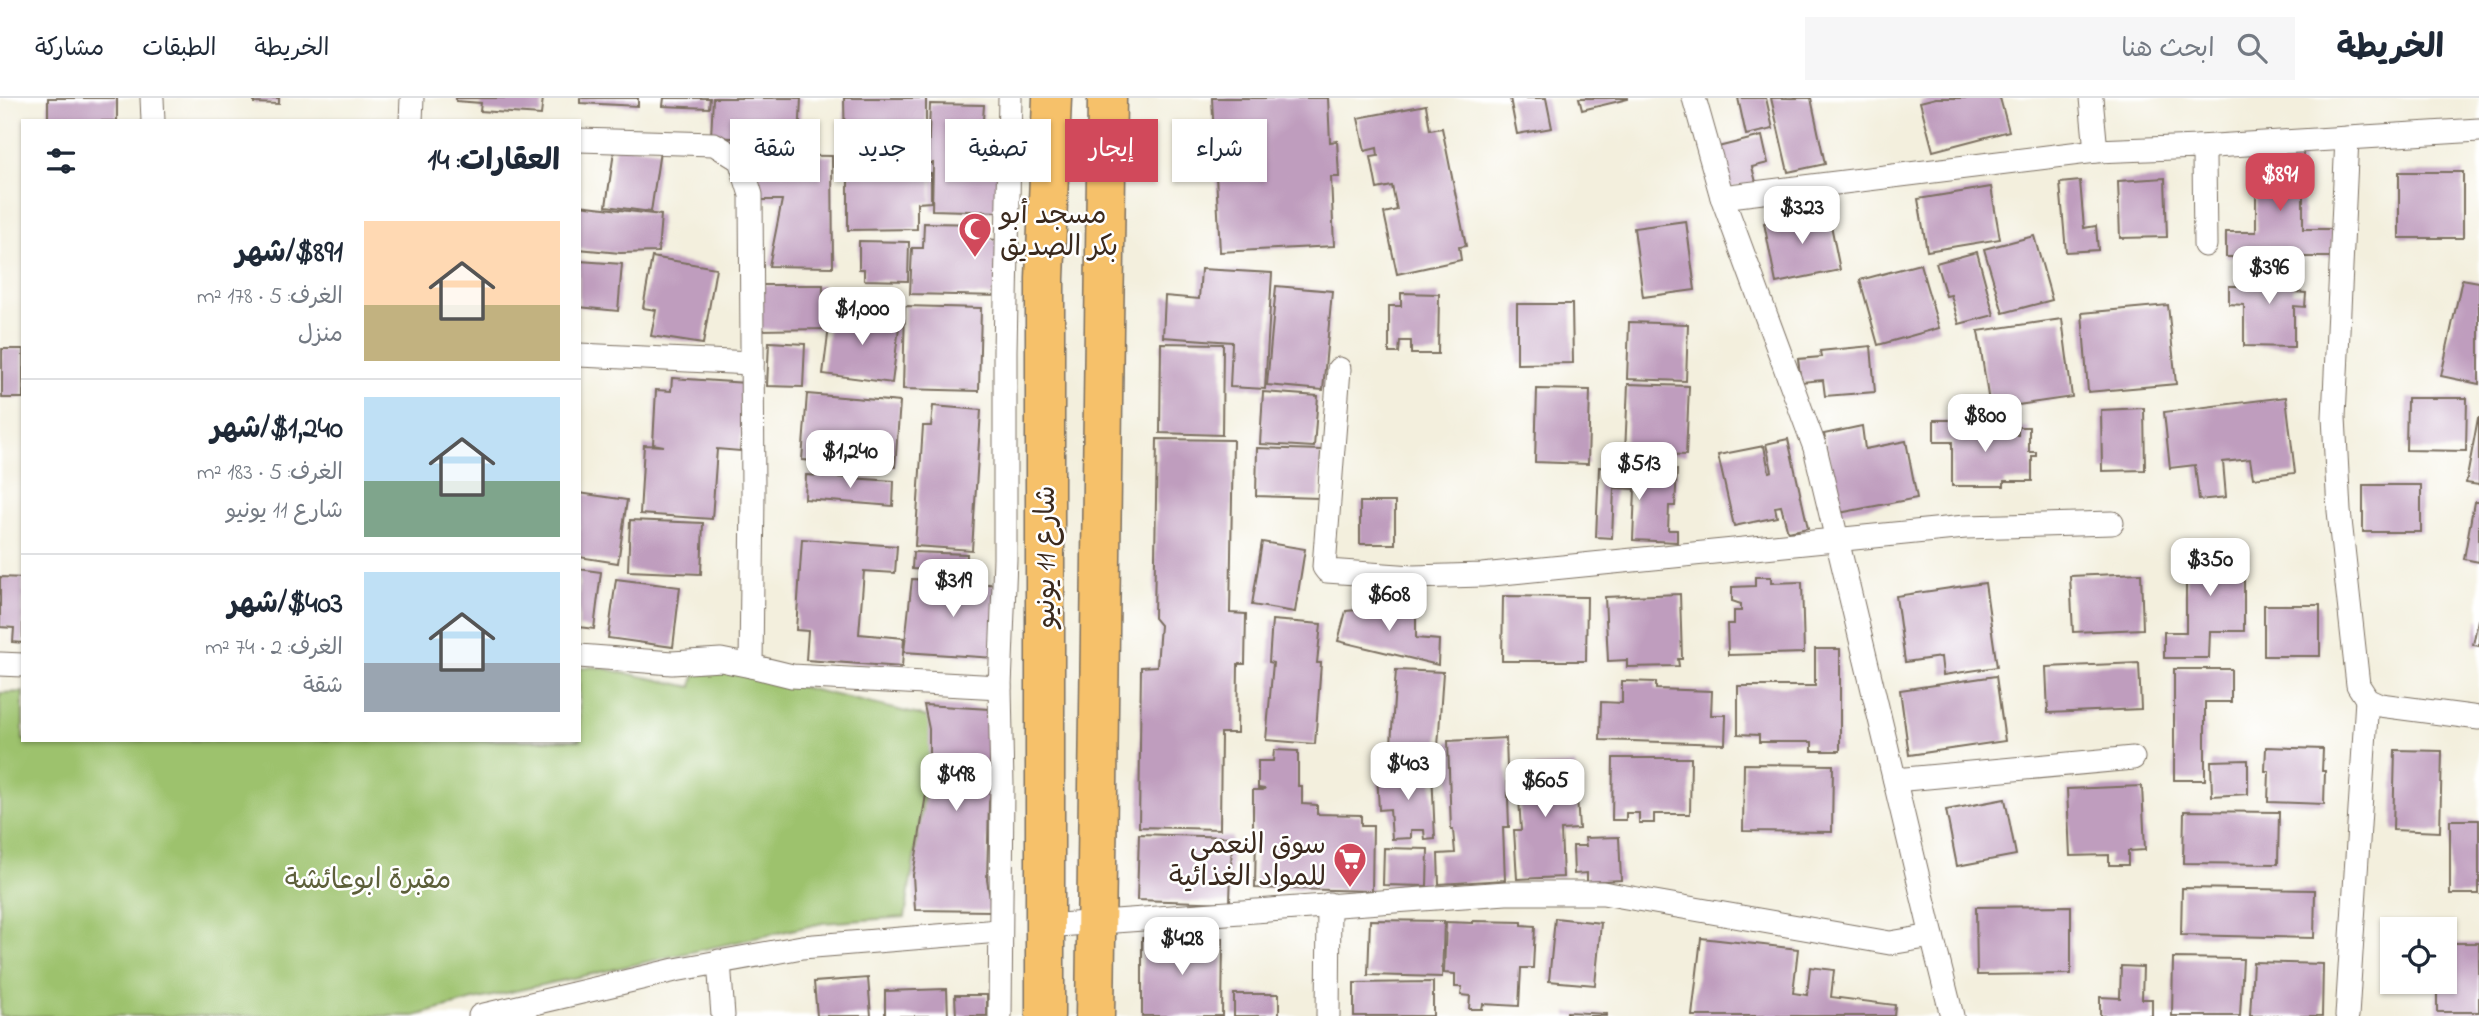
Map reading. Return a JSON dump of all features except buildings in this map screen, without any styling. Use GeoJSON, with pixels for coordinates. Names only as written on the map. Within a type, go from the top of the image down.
{"type":"FeatureCollection","features":[{"type":"Feature","properties":{"kind":"highway","name":"شارع 11 يونيو"},"geometry":{"type":"LineString","coordinates":[[1045,1016],[1045,279],[1052,98]]}},
{"type":"Feature","properties":{"kind":"highway","name":"شارع 11 يونيو"},"geometry":{"type":"LineString","coordinates":[[1095,1016],[1107,98]]}},
{"type":"Feature","properties":{"kind":"street"},"geometry":{"type":"LineString","coordinates":[[152,98],[153,119]]}},
{"type":"Feature","properties":{"kind":"street"},"geometry":{"type":"LineString","coordinates":[[411,119],[412,98]]}},
{"type":"Feature","properties":{"kind":"street"},"geometry":{"type":"LineString","coordinates":[[1000,1016],[1000,687],[1005,559],[1005,351],[1010,98]]}},
{"type":"Feature","properties":{"kind":"street"},"geometry":{"type":"LineString","coordinates":[[1694,98],[1722,197],[1815,448],[1952,1016]]}},
{"type":"Feature","properties":{"kind":"street"},"geometry":{"type":"LineString","coordinates":[[2091,98],[2096,151]]}},
{"type":"Feature","properties":{"kind":"street"},"geometry":{"type":"LineString","coordinates":[[1722,197],[2096,151],[2479,130]]}},
{"type":"Feature","properties":{"kind":"street"},"geometry":{"type":"LineString","coordinates":[[2347,138],[2334,417],[2339,511],[2358,685],[2367,699],[2380,705],[2479,718]]}},
{"type":"Feature","properties":{"kind":"street"},"geometry":{"type":"LineString","coordinates":[[581,140],[714,144],[740,160],[751,195],[751,666]]}},
{"type":"Feature","properties":{"kind":"street"},"geometry":{"type":"LineString","coordinates":[[2198,147],[2204,155],[2205,245]]}},
{"type":"Feature","properties":{"kind":"street"},"geometry":{"type":"LineString","coordinates":[[581,355],[752,363]]}},
{"type":"Feature","properties":{"kind":"street"},"geometry":{"type":"LineString","coordinates":[[1339,369],[1324,567],[1328,571],[1413,577],[1482,575],[1965,527],[2112,523]]}},
{"type":"Feature","properties":{"kind":"street"},"geometry":{"type":"LineString","coordinates":[[581,656],[672,663],[721,660],[792,677],[1000,687]]}},
{"type":"Feature","properties":{"kind":"street"},"geometry":{"type":"LineString","coordinates":[[0,664],[21,665]]}},
{"type":"Feature","properties":{"kind":"street"},"geometry":{"type":"LineString","coordinates":[[2347,1016],[2367,699]]}},
{"type":"Feature","properties":{"kind":"street"},"geometry":{"type":"LineString","coordinates":[[1895,780],[2133,758]]}},
{"type":"Feature","properties":{"kind":"street"},"geometry":{"type":"LineString","coordinates":[[1045,926],[1506,892],[1603,894],[1890,943],[1932,936]]}},
{"type":"Feature","properties":{"kind":"street"},"geometry":{"type":"LineString","coordinates":[[1328,1016],[1329,904]]}},
{"type":"Feature","properties":{"kind":"street"},"geometry":{"type":"LineString","coordinates":[[493,1014],[719,961],[803,947],[999,930]]}},
{"type":"Feature","properties":{"kind":"street"},"geometry":{"type":"LineString","coordinates":[[719,961],[723,1016]]}},
{"type":"Feature","properties":{"kind":"green space","name":"مقبرة ابوعائشة"},"geometry":{"type":"Polygon","coordinates":[[[697,662],[936,719],[905,917],[823,923],[470,1001],[415,1016],[0,1016],[0,693],[21,692],[21,742],[581,742],[581,668],[597,667],[692,687],[697,662]]]}},
{"type":"Feature","properties":{"kind":"place","name":"مسجد أبو بكر الصديق"},"geometry":{"type":"Point","coordinates":[975,259]}},
{"type":"Feature","properties":{"kind":"place","name":"سوق النعمي للمواد الغذائية"},"geometry":{"type":"Point","coordinates":[1350,889]}}]}
